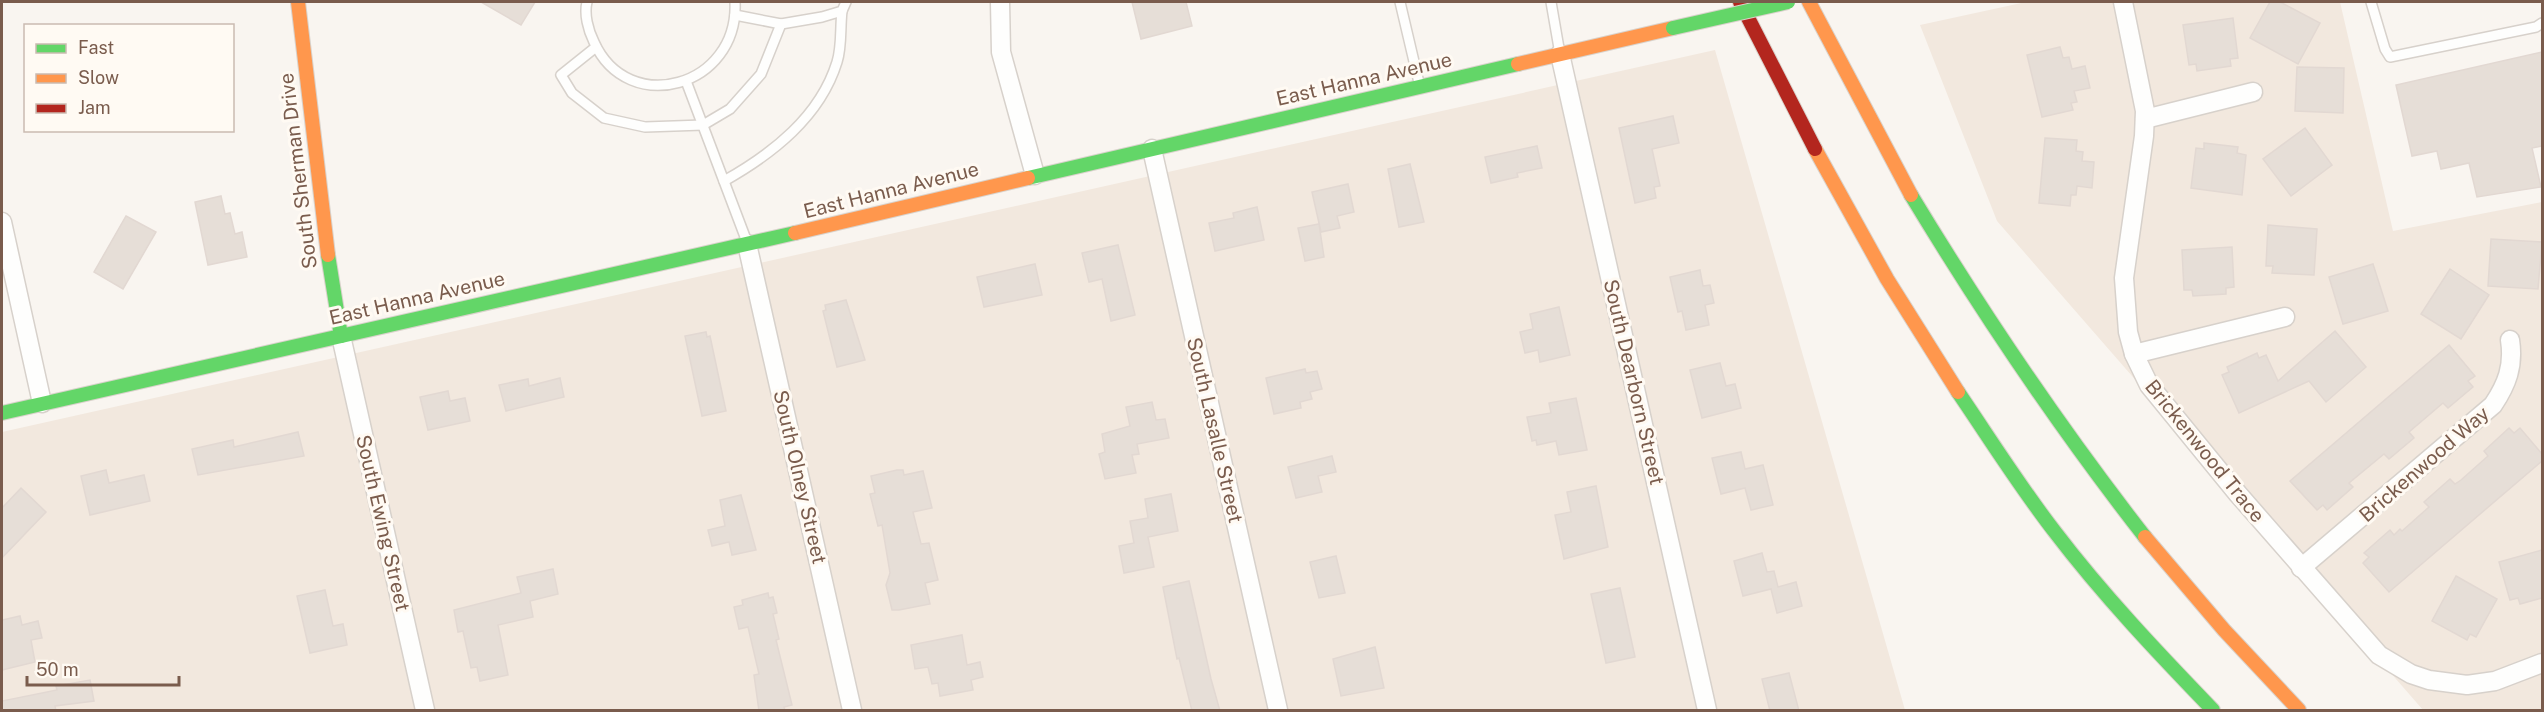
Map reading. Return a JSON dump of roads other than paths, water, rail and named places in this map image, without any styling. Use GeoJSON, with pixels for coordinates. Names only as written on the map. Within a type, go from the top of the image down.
{"type":"FeatureCollection","features":[{"type":"Feature","properties":{"kind":"main road","name":"South Sherman Drive"},"geometry":{"type":"LineString","coordinates":[[298,2],[332,288],[341,336]]}},
{"type":"Feature","properties":{"kind":"main road"},"geometry":{"type":"LineString","coordinates":[[1740,2],[1826,174],[1914,325],[1967,406],[2060,538],[2125,616],[2213,711]]}},
{"type":"Feature","properties":{"kind":"main road","name":"East Hanna Avenue"},"geometry":{"type":"LineString","coordinates":[[2,412],[747,244],[1035,175],[1788,2]]}},
{"type":"Feature","properties":{"kind":"main road"},"geometry":{"type":"LineString","coordinates":[[1809,2],[1862,106],[1933,234],[1978,307],[2078,455],[2197,602],[2299,711]]}},
{"type":"Feature","properties":{"kind":"street"},"geometry":{"type":"LineString","coordinates":[[1000,2],[1001,52],[1035,175]]}},
{"type":"Feature","properties":{"kind":"street","name":"Brickenwood Trace"},"geometry":{"type":"LineString","coordinates":[[2122,2],[2142,87],[2145,119],[2124,278],[2127,324],[2134,354],[2159,400],[2301,568],[2379,655],[2411,674],[2429,680],[2467,685],[2494,681],[2542,663]]}},
{"type":"Feature","properties":{"kind":"street","name":"South Dearborn Street"},"geometry":{"type":"LineString","coordinates":[[1560,54],[1707,711]]}},
{"type":"Feature","properties":{"kind":"street"},"geometry":{"type":"LineString","coordinates":[[2145,119],[2253,92]]}},
{"type":"Feature","properties":{"kind":"street","name":"South Lasalle Street"},"geometry":{"type":"LineString","coordinates":[[1152,149],[1278,711]]}},
{"type":"Feature","properties":{"kind":"street"},"geometry":{"type":"LineString","coordinates":[[2,222],[42,403]]}},
{"type":"Feature","properties":{"kind":"street","name":"South Olney Street"},"geometry":{"type":"LineString","coordinates":[[747,244],[852,711]]}},
{"type":"Feature","properties":{"kind":"street"},"geometry":{"type":"LineString","coordinates":[[2134,354],[2285,317]]}},
{"type":"Feature","properties":{"kind":"street","name":"South Ewing Street"},"geometry":{"type":"LineString","coordinates":[[341,336],[425,711]]}},
{"type":"Feature","properties":{"kind":"street","name":"Brickenwood Way"},"geometry":{"type":"LineString","coordinates":[[2301,568],[2493,405],[2508,379],[2512,356],[2510,340]]}},
{"type":"Feature","properties":{"kind":"lane"},"geometry":{"type":"LineString","coordinates":[[587,2],[589,31],[596,47],[616,71],[638,82],[662,85],[686,81],[708,69],[724,50],[734,28],[735,2]]}},
{"type":"Feature","properties":{"kind":"lane"},"geometry":{"type":"LineString","coordinates":[[1400,2],[1420,87]]}},
{"type":"Feature","properties":{"kind":"lane"},"geometry":{"type":"LineString","coordinates":[[1551,2],[1560,54]]}},
{"type":"Feature","properties":{"kind":"lane"},"geometry":{"type":"LineString","coordinates":[[2371,2],[2387,55],[2396,57],[2536,27],[2542,23]]}},
{"type":"Feature","properties":{"kind":"lane"},"geometry":{"type":"LineString","coordinates":[[735,15],[781,24],[822,17],[844,6]]}},
{"type":"Feature","properties":{"kind":"lane"},"geometry":{"type":"LineString","coordinates":[[724,181],[780,144],[815,108],[837,61],[844,6]]}},
{"type":"Feature","properties":{"kind":"lane"},"geometry":{"type":"LineString","coordinates":[[596,47],[561,75],[572,93],[604,118],[645,127],[703,125],[730,109],[761,74],[781,24]]}},
{"type":"Feature","properties":{"kind":"lane"},"geometry":{"type":"LineString","coordinates":[[686,81],[747,244]]}}]}
